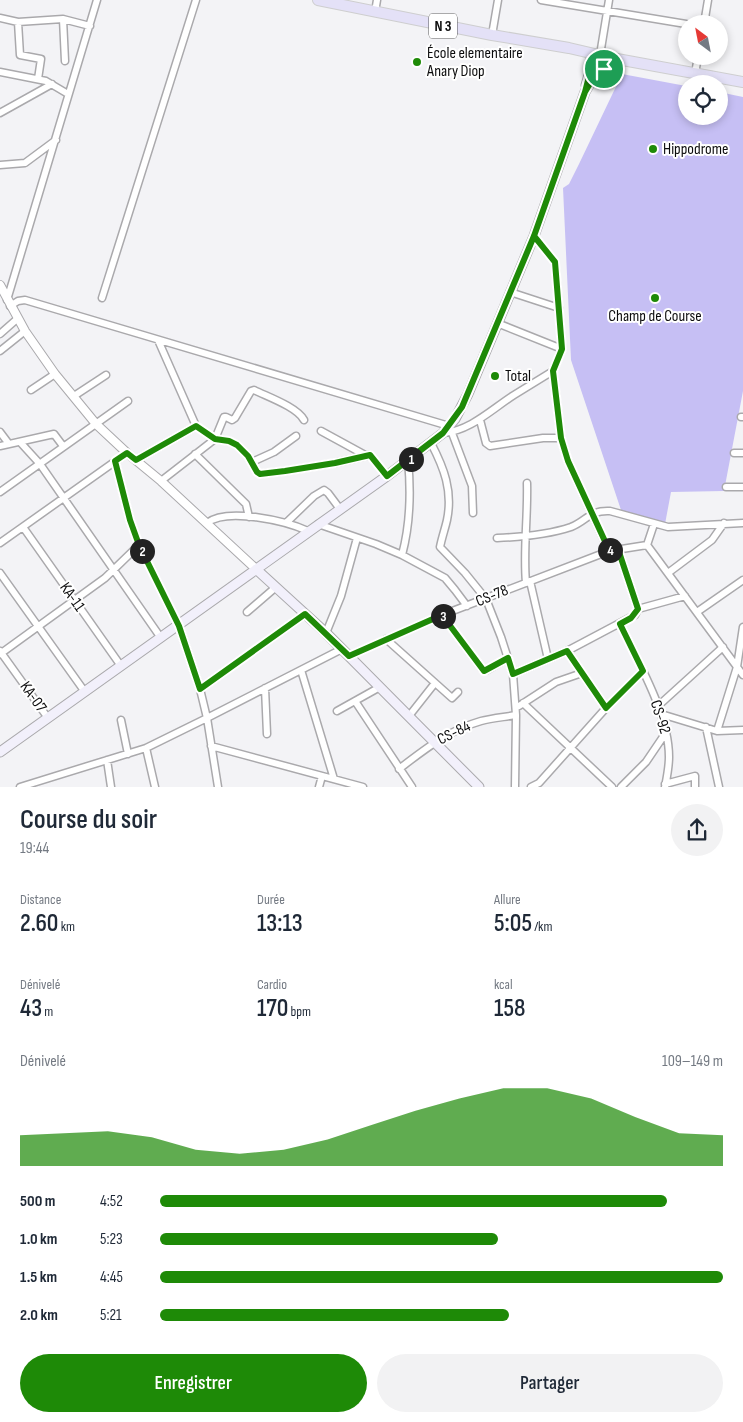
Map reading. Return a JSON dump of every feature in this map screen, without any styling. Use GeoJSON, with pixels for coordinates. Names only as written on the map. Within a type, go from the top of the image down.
{"type":"FeatureCollection","features":[{"type":"Feature","properties":{"kind":"main road","name":"N 3"},"geometry":{"type":"LineString","coordinates":[[318,0],[492,35],[569,48],[597,58],[629,61],[743,82]]}},
{"type":"Feature","properties":{"kind":"main road"},"geometry":{"type":"LineString","coordinates":[[1,749],[179,626],[448,431],[468,394],[534,236],[597,58],[606,59],[605,68],[592,80],[585,92]]}},
{"type":"Feature","properties":{"kind":"main road","name":"N 3"},"geometry":{"type":"LineString","coordinates":[[605,68],[629,61]]}},
{"type":"Feature","properties":{"kind":"main road"},"geometry":{"type":"LineString","coordinates":[[256,569],[345,652],[479,787]]}},
{"type":"Feature","properties":{"kind":"street"},"geometry":{"type":"LineString","coordinates":[[9,303],[68,94],[97,0]]}},
{"type":"Feature","properties":{"kind":"street"},"geometry":{"type":"LineString","coordinates":[[102,298],[196,0]]}},
{"type":"Feature","properties":{"kind":"street"},"geometry":{"type":"LineString","coordinates":[[375,12],[377,0]]}},
{"type":"Feature","properties":{"kind":"street"},"geometry":{"type":"LineString","coordinates":[[492,35],[498,0]]}},
{"type":"Feature","properties":{"kind":"street"},"geometry":{"type":"LineString","coordinates":[[541,0],[678,23]]}},
{"type":"Feature","properties":{"kind":"street"},"geometry":{"type":"LineString","coordinates":[[597,58],[609,0]]}},
{"type":"Feature","properties":{"kind":"street"},"geometry":{"type":"LineString","coordinates":[[706,15],[708,0]]}},
{"type":"Feature","properties":{"kind":"street"},"geometry":{"type":"LineString","coordinates":[[0,18],[18,22],[63,19],[90,26]]}},
{"type":"Feature","properties":{"kind":"street"},"geometry":{"type":"LineString","coordinates":[[63,19],[66,61]]}},
{"type":"Feature","properties":{"kind":"street"},"geometry":{"type":"LineString","coordinates":[[18,22],[20,55],[41,59],[38,79]]}},
{"type":"Feature","properties":{"kind":"street"},"geometry":{"type":"LineString","coordinates":[[695,74],[696,65]]}},
{"type":"Feature","properties":{"kind":"street"},"geometry":{"type":"LineString","coordinates":[[0,72],[38,79],[52,84],[68,94]]}},
{"type":"Feature","properties":{"kind":"street"},"geometry":{"type":"LineString","coordinates":[[0,113],[52,84]]}},
{"type":"Feature","properties":{"kind":"street"},"geometry":{"type":"LineString","coordinates":[[0,166],[25,163],[56,140]]}},
{"type":"Feature","properties":{"kind":"street"},"geometry":{"type":"LineString","coordinates":[[534,236],[555,262],[562,349],[553,371],[561,438],[568,461],[609,550]]}},
{"type":"Feature","properties":{"kind":"street"},"geometry":{"type":"LineString","coordinates":[[0,285],[24,331],[55,374],[96,424],[127,453],[161,480],[256,569]]}},
{"type":"Feature","properties":{"kind":"street"},"geometry":{"type":"LineString","coordinates":[[510,292],[559,308]]}},
{"type":"Feature","properties":{"kind":"street"},"geometry":{"type":"LineString","coordinates":[[9,303],[25,300],[448,431],[480,420],[512,396],[553,371]]}},
{"type":"Feature","properties":{"kind":"street"},"geometry":{"type":"LineString","coordinates":[[0,334],[17,319]]}},
{"type":"Feature","properties":{"kind":"street"},"geometry":{"type":"LineString","coordinates":[[497,323],[562,349]]}},
{"type":"Feature","properties":{"kind":"street"},"geometry":{"type":"LineString","coordinates":[[0,351],[24,331]]}},
{"type":"Feature","properties":{"kind":"street"},"geometry":{"type":"LineString","coordinates":[[158,340],[196,426],[215,439],[229,441],[237,445],[260,474],[335,463],[365,455]]}},
{"type":"Feature","properties":{"kind":"street"},"geometry":{"type":"LineString","coordinates":[[31,390],[55,374]]}},
{"type":"Feature","properties":{"kind":"street"},"geometry":{"type":"LineString","coordinates":[[74,396],[106,375]]}},
{"type":"Feature","properties":{"kind":"street"},"geometry":{"type":"LineString","coordinates":[[161,480],[215,439],[224,417],[226,416],[232,420],[235,418],[251,391],[254,390],[292,409],[304,420]]}},
{"type":"Feature","properties":{"kind":"street"},"geometry":{"type":"LineString","coordinates":[[0,492],[128,401]]}},
{"type":"Feature","properties":{"kind":"street"},"geometry":{"type":"LineString","coordinates":[[480,420],[486,443],[490,446],[543,438],[561,438]]}},
{"type":"Feature","properties":{"kind":"street"},"geometry":{"type":"LineString","coordinates":[[136,460],[196,426]]}},
{"type":"Feature","properties":{"kind":"street"},"geometry":{"type":"LineString","coordinates":[[321,431],[365,455],[372,456],[387,476]]}},
{"type":"Feature","properties":{"kind":"street"},"geometry":{"type":"LineString","coordinates":[[448,431],[463,459],[472,486],[473,513]]}},
{"type":"Feature","properties":{"kind":"street"},"geometry":{"type":"LineString","coordinates":[[0,432],[9,444]]}},
{"type":"Feature","properties":{"kind":"street"},"geometry":{"type":"LineString","coordinates":[[0,446],[54,434],[63,446]]}},
{"type":"Feature","properties":{"kind":"street"},"geometry":{"type":"LineString","coordinates":[[252,462],[274,452],[296,436]]}},
{"type":"Feature","properties":{"kind":"street"},"geometry":{"type":"LineString","coordinates":[[20,442],[40,464],[161,638]]}},
{"type":"Feature","properties":{"kind":"street"},"geometry":{"type":"LineString","coordinates":[[431,443],[448,482],[447,520],[440,547],[486,599],[513,674],[516,708],[515,787]]}},
{"type":"Feature","properties":{"kind":"street"},"geometry":{"type":"LineString","coordinates":[[0,543],[127,453]]}},
{"type":"Feature","properties":{"kind":"street"},"geometry":{"type":"LineString","coordinates":[[734,453],[743,453]]}},
{"type":"Feature","properties":{"kind":"street"},"geometry":{"type":"LineString","coordinates":[[195,454],[246,504],[249,517]]}},
{"type":"Feature","properties":{"kind":"street"},"geometry":{"type":"LineString","coordinates":[[402,555],[408,527],[410,474],[408,460]]}},
{"type":"Feature","properties":{"kind":"street"},"geometry":{"type":"LineString","coordinates":[[115,461],[130,520],[139,545],[179,626],[200,689],[207,718],[218,787]]}},
{"type":"Feature","properties":{"kind":"street"},"geometry":{"type":"LineString","coordinates":[[527,483],[528,520],[525,558],[528,582],[548,659]]}},
{"type":"Feature","properties":{"kind":"street"},"geometry":{"type":"LineString","coordinates":[[726,487],[743,486]]}},
{"type":"Feature","properties":{"kind":"street"},"geometry":{"type":"LineString","coordinates":[[286,522],[314,496],[324,490],[340,509]]}},
{"type":"Feature","properties":{"kind":"street"},"geometry":{"type":"LineString","coordinates":[[497,538],[548,534],[573,526],[593,513],[601,511],[610,511],[668,527],[743,523]]}},
{"type":"Feature","properties":{"kind":"street"},"geometry":{"type":"LineString","coordinates":[[207,524],[217,518],[249,517],[286,522],[308,531]]}},
{"type":"Feature","properties":{"kind":"street"},"geometry":{"type":"LineString","coordinates":[[668,573],[712,540],[724,523]]}},
{"type":"Feature","properties":{"kind":"street"},"geometry":{"type":"LineString","coordinates":[[318,524],[402,555],[445,578],[467,606]]}},
{"type":"Feature","properties":{"kind":"street"},"geometry":{"type":"LineString","coordinates":[[654,524],[647,545],[743,675]]}},
{"type":"Feature","properties":{"kind":"street","name":"KA-11"},"geometry":{"type":"LineString","coordinates":[[23,527],[122,666]]}},
{"type":"Feature","properties":{"kind":"street"},"geometry":{"type":"LineString","coordinates":[[326,634],[341,596],[357,538]]}},
{"type":"Feature","properties":{"kind":"street"},"geometry":{"type":"LineString","coordinates":[[1,653],[105,578],[139,545]]}},
{"type":"Feature","properties":{"kind":"street","name":"CS-78"},"geometry":{"type":"LineString","coordinates":[[21,787],[146,748],[301,670],[345,652],[386,639],[442,615],[609,550],[647,545]]}},
{"type":"Feature","properties":{"kind":"street"},"geometry":{"type":"LineString","coordinates":[[618,549],[637,612]]}},
{"type":"Feature","properties":{"kind":"street"},"geometry":{"type":"LineString","coordinates":[[0,573],[85,692]]}},
{"type":"Feature","properties":{"kind":"street"},"geometry":{"type":"LineString","coordinates":[[696,612],[743,580]]}},
{"type":"Feature","properties":{"kind":"street"},"geometry":{"type":"LineString","coordinates":[[246,612],[276,587]]}},
{"type":"Feature","properties":{"kind":"street"},"geometry":{"type":"LineString","coordinates":[[513,674],[567,651],[620,624],[637,612],[685,596]]}},
{"type":"Feature","properties":{"kind":"street"},"geometry":{"type":"LineString","coordinates":[[200,689],[305,614]]}},
{"type":"Feature","properties":{"kind":"street"},"geometry":{"type":"LineString","coordinates":[[442,615],[483,670],[487,670],[508,658]]}},
{"type":"Feature","properties":{"kind":"street","name":"CS-92"},"geometry":{"type":"LineString","coordinates":[[620,624],[643,671],[667,732],[669,758],[665,786]]}},
{"type":"Feature","properties":{"kind":"street"},"geometry":{"type":"LineString","coordinates":[[717,731],[741,658],[743,627]]}},
{"type":"Feature","properties":{"kind":"street"},"geometry":{"type":"LineString","coordinates":[[386,639],[452,698],[458,692]]}},
{"type":"Feature","properties":{"kind":"street"},"geometry":{"type":"LineString","coordinates":[[658,706],[723,648]]}},
{"type":"Feature","properties":{"kind":"street"},"geometry":{"type":"LineString","coordinates":[[567,651],[606,708]]}},
{"type":"Feature","properties":{"kind":"street","name":"KA-07"},"geometry":{"type":"LineString","coordinates":[[1,653],[48,718]]}},
{"type":"Feature","properties":{"kind":"street"},"geometry":{"type":"LineString","coordinates":[[301,670],[334,780]]}},
{"type":"Feature","properties":{"kind":"street"},"geometry":{"type":"LineString","coordinates":[[531,787],[541,785],[606,708],[643,671]]}},
{"type":"Feature","properties":{"kind":"street"},"geometry":{"type":"LineString","coordinates":[[516,708],[556,682],[582,673]]}},
{"type":"Feature","properties":{"kind":"street"},"geometry":{"type":"LineString","coordinates":[[409,716],[435,683]]}},
{"type":"Feature","properties":{"kind":"street"},"geometry":{"type":"LineString","coordinates":[[337,711],[380,687]]}},
{"type":"Feature","properties":{"kind":"street"},"geometry":{"type":"LineString","coordinates":[[266,688],[267,734]]}},
{"type":"Feature","properties":{"kind":"street"},"geometry":{"type":"LineString","coordinates":[[355,701],[412,787]]}},
{"type":"Feature","properties":{"kind":"street"},"geometry":{"type":"LineString","coordinates":[[523,703],[612,787]]}},
{"type":"Feature","properties":{"kind":"street"},"geometry":{"type":"LineString","coordinates":[[661,714],[717,731],[743,730]]}},
{"type":"Feature","properties":{"kind":"street","name":"CS-84"},"geometry":{"type":"LineString","coordinates":[[400,769],[434,742],[453,731],[482,721],[516,715]]}},
{"type":"Feature","properties":{"kind":"street"},"geometry":{"type":"LineString","coordinates":[[121,720],[128,754]]}},
{"type":"Feature","properties":{"kind":"street"},"geometry":{"type":"LineString","coordinates":[[706,728],[718,787]]}},
{"type":"Feature","properties":{"kind":"street"},"geometry":{"type":"LineString","coordinates":[[624,786],[646,762],[667,732]]}},
{"type":"Feature","properties":{"kind":"street"},"geometry":{"type":"LineString","coordinates":[[211,746],[322,776],[343,785],[363,787]]}},
{"type":"Feature","properties":{"kind":"street"},"geometry":{"type":"LineString","coordinates":[[146,748],[153,786]]}},
{"type":"Feature","properties":{"kind":"street"},"geometry":{"type":"LineString","coordinates":[[107,760],[111,787]]}},
{"type":"Feature","properties":{"kind":"street"},"geometry":{"type":"LineString","coordinates":[[319,787],[322,776]]}},
{"type":"Feature","properties":{"kind":"street"},"geometry":{"type":"LineString","coordinates":[[665,786],[695,776],[695,787]]}},
{"type":"Feature","properties":{"kind":"shaded area","name":"Champ de Course"},"geometry":{"type":"Polygon","coordinates":[[[622,74],[678,84],[678,125],[728,125],[728,94],[743,97],[743,391],[724,491],[671,492],[665,524],[621,510],[571,360],[563,188],[569,184],[622,74]]]}},
{"type":"Feature","properties":{"kind":"place","name":"École elementaire Anary Diop"},"geometry":{"type":"Point","coordinates":[417,62]}},
{"type":"Feature","properties":{"kind":"place","name":"Hippodrome"},"geometry":{"type":"Point","coordinates":[653,149]}},
{"type":"Feature","properties":{"kind":"place","name":"Champ de Course"},"geometry":{"type":"Point","coordinates":[655,298]}},
{"type":"Feature","properties":{"kind":"place","name":"Total"},"geometry":{"type":"Point","coordinates":[495,376]}},
{"type":"Feature","properties":{"kind":"route"},"geometry":{"type":"LineString","coordinates":[[604,69],[595,76],[585,92],[534,236],[462,407],[443,433],[419,453],[387,476],[370,455],[335,463],[260,474],[248,456],[237,445],[229,441],[215,439],[196,426],[136,460],[127,453],[115,461],[130,520],[139,545],[179,626],[200,689],[305,614],[349,656],[442,615],[484,671],[508,658],[513,674],[567,651],[606,708],[643,671],[620,624],[635,615],[638,609],[618,549],[609,550],[568,461],[561,438],[553,371],[562,349],[555,262],[534,236],[551,188],[585,92],[592,65],[598,70],[604,69]]}}]}
